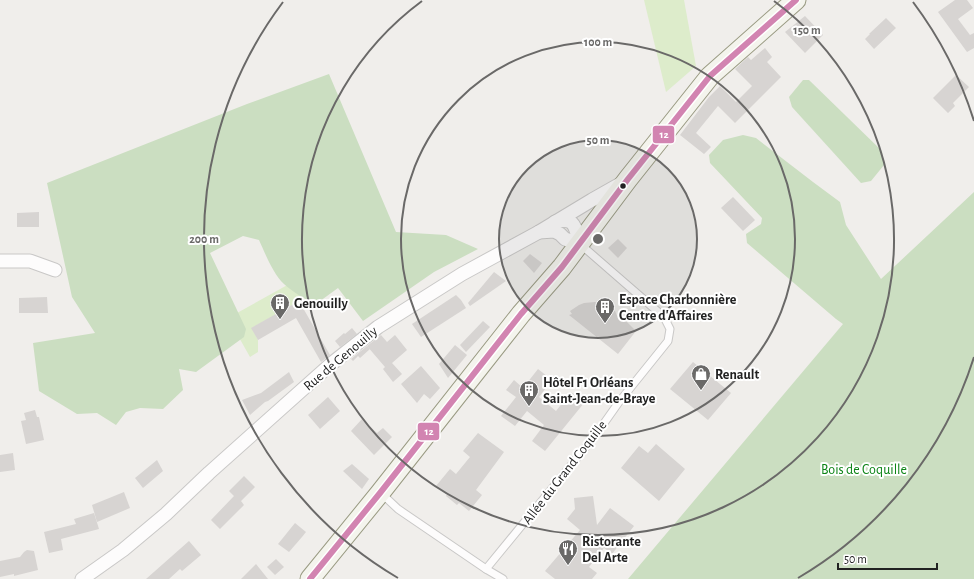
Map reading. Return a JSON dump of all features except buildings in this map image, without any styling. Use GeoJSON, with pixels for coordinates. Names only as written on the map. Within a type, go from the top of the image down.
{"type":"FeatureCollection","features":[{"type":"Feature","properties":{"kind":"main road"},"geometry":{"type":"LineString","coordinates":[[310,579],[521,314],[562,268],[628,179],[710,76],[796,0]]}},
{"type":"Feature","properties":{"kind":"street","name":"Rue de Genouilly"},"geometry":{"type":"LineString","coordinates":[[82,579],[123,550],[166,514],[209,473],[320,374],[378,327],[462,274],[540,232],[628,179]]}},
{"type":"Feature","properties":{"kind":"street"},"geometry":{"type":"LineString","coordinates":[[554,223],[567,220],[572,222],[580,244]]}},
{"type":"Feature","properties":{"kind":"street"},"geometry":{"type":"LineString","coordinates":[[540,232],[554,231],[565,239],[580,244]]}},
{"type":"Feature","properties":{"kind":"street"},"geometry":{"type":"LineString","coordinates":[[0,261],[30,261],[55,270]]}},
{"type":"Feature","properties":{"kind":"lane","name":"Allée du Grand Coquille"},"geometry":{"type":"LineString","coordinates":[[486,569],[595,436],[618,402],[668,341],[670,329],[664,317],[580,244]]}},
{"type":"Feature","properties":{"kind":"lane"},"geometry":{"type":"LineString","coordinates":[[380,493],[398,509],[503,579]]}},
{"type":"Feature","properties":{"kind":"green space"},"geometry":{"type":"Polygon","coordinates":[[[644,0],[684,0],[696,66],[666,92],[644,0]]]}},
{"type":"Feature","properties":{"kind":"green space"},"geometry":{"type":"Polygon","coordinates":[[[329,74],[396,232],[446,235],[478,249],[434,272],[363,321],[338,288],[316,304],[295,293],[276,275],[259,240],[243,236],[210,253],[246,329],[244,337],[196,372],[179,369],[183,390],[163,409],[140,408],[126,412],[116,425],[97,413],[77,414],[39,391],[33,343],[95,333],[72,297],[47,183],[247,104],[329,74]]]}},
{"type":"Feature","properties":{"kind":"green space"},"geometry":{"type":"Polygon","coordinates":[[[803,80],[809,80],[882,151],[884,165],[871,181],[861,183],[792,107],[789,97],[803,80]]]}},
{"type":"Feature","properties":{"kind":"green space","name":"Bois de Coquille"},"geometry":{"type":"Polygon","coordinates":[[[743,135],[756,138],[840,202],[846,225],[881,279],[974,192],[974,579],[628,579],[843,324],[747,243],[746,234],[761,224],[762,218],[710,163],[709,155],[723,140],[743,135]]]}},
{"type":"Feature","properties":{"kind":"green space"},"geometry":{"type":"Polygon","coordinates":[[[309,273],[319,290],[252,328],[258,340],[258,352],[250,357],[228,318],[309,273]]]}},
{"type":"Feature","properties":{"kind":"transit line","name":"12"},"geometry":{"type":"LineString","coordinates":[[310,579],[521,314],[562,267],[628,179],[710,76],[796,0]]}},
{"type":"Feature","properties":{"kind":"place","name":"Genouilly"},"geometry":{"type":"Point","coordinates":[280,320]}},
{"type":"Feature","properties":{"kind":"place","name":"Espace Charbonnière Centre d'Affaires"},"geometry":{"type":"Point","coordinates":[605,324]}},
{"type":"Feature","properties":{"kind":"place","name":"Renault"},"geometry":{"type":"Point","coordinates":[701,391]}},
{"type":"Feature","properties":{"kind":"place","name":"Hôtel F1 Orléans Saint-Jean-de-Braye"},"geometry":{"type":"Point","coordinates":[529,407]}},
{"type":"Feature","properties":{"kind":"place","name":"Ristorante Del Arte"},"geometry":{"type":"Point","coordinates":[568,566]}}]}
